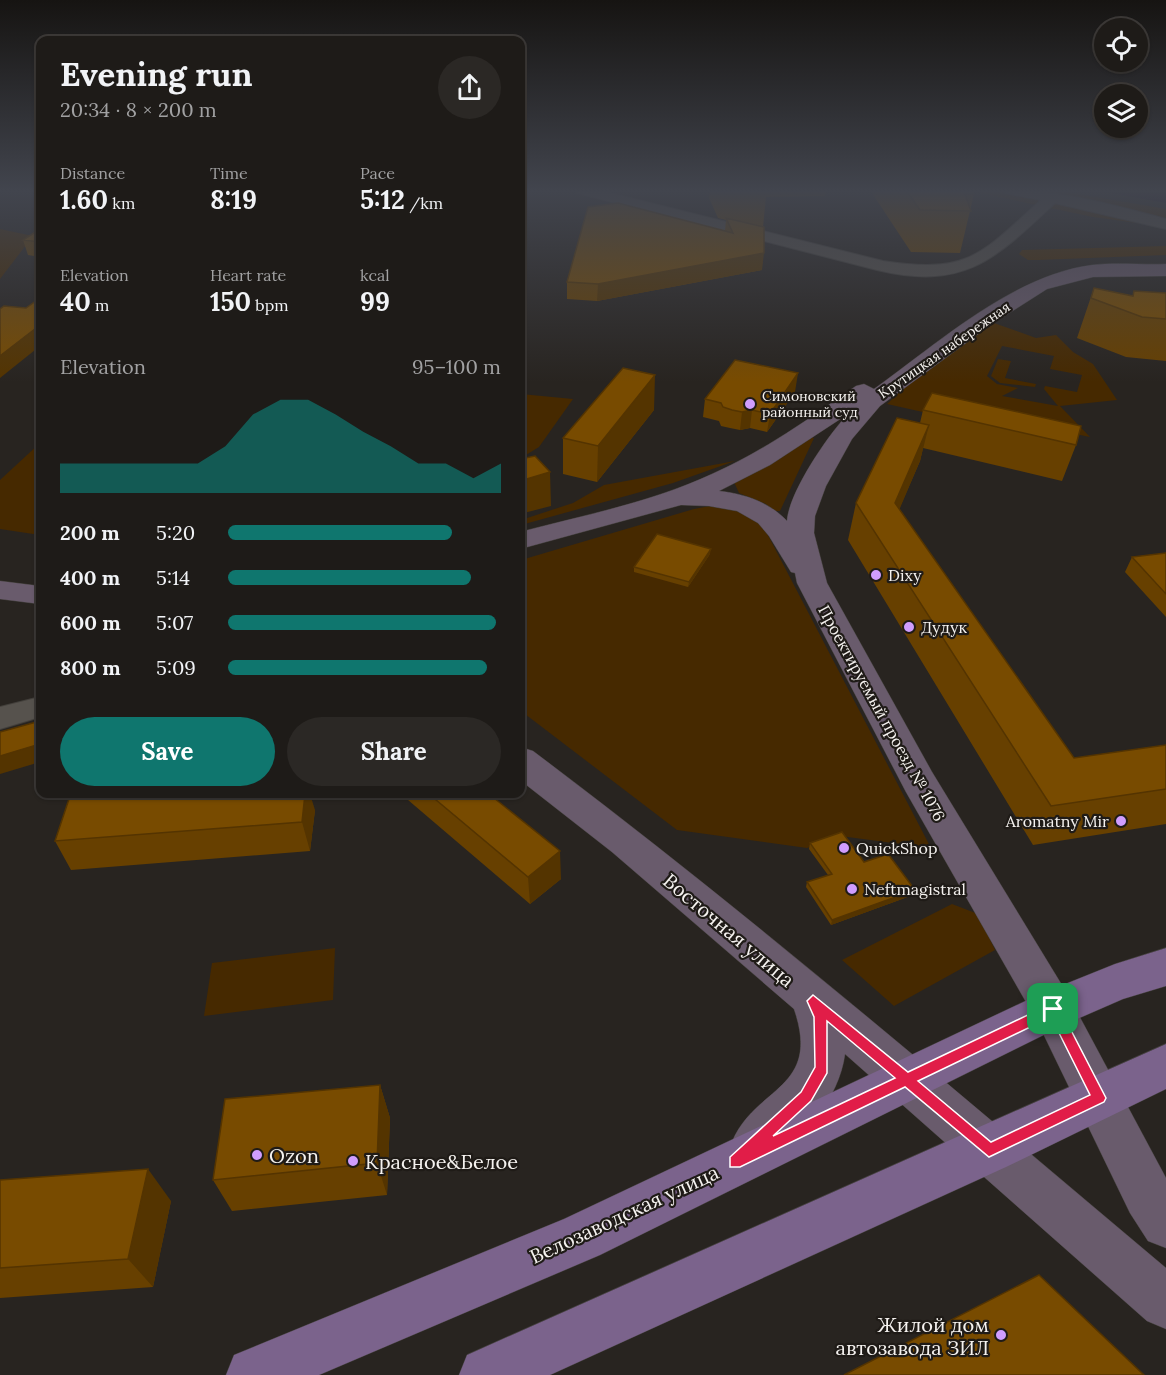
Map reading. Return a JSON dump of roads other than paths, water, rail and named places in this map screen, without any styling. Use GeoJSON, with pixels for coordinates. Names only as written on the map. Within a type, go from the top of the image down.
{"type":"FeatureCollection","features":[{"type":"Feature","properties":{"kind":"main road","name":"Крутицкая набережная"},"geometry":{"type":"LineString","coordinates":[[671,499],[746,468],[856,396],[969,317],[1029,280],[1084,266],[1166,266]]}},
{"type":"Feature","properties":{"kind":"main road","name":"Крутицкая набережная"},"geometry":{"type":"LineString","coordinates":[[841,436],[872,400],[982,322],[1040,285],[1092,271],[1166,270]]}},
{"type":"Feature","properties":{"kind":"main road","name":"Проектируемый проезд № 1076"},"geometry":{"type":"LineString","coordinates":[[841,436],[813,486],[801,516],[800,533],[812,583],[918,782],[1053,1009],[1148,1195],[1166,1222]]}},
{"type":"Feature","properties":{"kind":"main road"},"geometry":{"type":"LineString","coordinates":[[525,540],[671,499],[716,498],[737,502],[760,512],[776,526],[812,583]]}},
{"type":"Feature","properties":{"kind":"main road"},"geometry":{"type":"LineString","coordinates":[[0,590],[36,594]]}},
{"type":"Feature","properties":{"kind":"main road","name":"Восточная улица"},"geometry":{"type":"LineString","coordinates":[[525,764],[626,841],[1166,1302]]}},
{"type":"Feature","properties":{"kind":"main road","name":"Велозаводская улица"},"geometry":{"type":"LineString","coordinates":[[254,1375],[582,1237],[1053,1009],[1115,983],[1166,968]]}},
{"type":"Feature","properties":{"kind":"main road"},"geometry":{"type":"LineString","coordinates":[[735,1162],[806,1096],[822,1068],[820,1017],[813,1001]]}},
{"type":"Feature","properties":{"kind":"main road"},"geometry":{"type":"LineString","coordinates":[[486,1375],[989,1150],[1166,1066]]}},
{"type":"Feature","properties":{"kind":"street"},"geometry":{"type":"LineString","coordinates":[[836,254],[883,266],[930,273],[965,268],[981,261],[989,254]]}},
{"type":"Feature","properties":{"kind":"street"},"geometry":{"type":"LineString","coordinates":[[0,718],[36,708]]}},
{"type":"Feature","properties":{"kind":"place","name":"Симоновский районный суд"},"geometry":{"type":"Point","coordinates":[750,404]}},
{"type":"Feature","properties":{"kind":"place","name":"Dixy"},"geometry":{"type":"Point","coordinates":[876,575]}},
{"type":"Feature","properties":{"kind":"place","name":"Дудук"},"geometry":{"type":"Point","coordinates":[909,627]}},
{"type":"Feature","properties":{"kind":"place","name":"Aromatny Mir"},"geometry":{"type":"Point","coordinates":[1121,821]}},
{"type":"Feature","properties":{"kind":"place","name":"QuickShop"},"geometry":{"type":"Point","coordinates":[844,848]}},
{"type":"Feature","properties":{"kind":"place","name":"Neftmagistral"},"geometry":{"type":"Point","coordinates":[852,889]}},
{"type":"Feature","properties":{"kind":"place","name":"Ozon"},"geometry":{"type":"Point","coordinates":[257,1155]}},
{"type":"Feature","properties":{"kind":"place","name":"Красное&Белое"},"geometry":{"type":"Point","coordinates":[353,1161]}},
{"type":"Feature","properties":{"kind":"place","name":"Жилой дом автозавода ЗИЛ"},"geometry":{"type":"Point","coordinates":[1001,1335]}}]}
